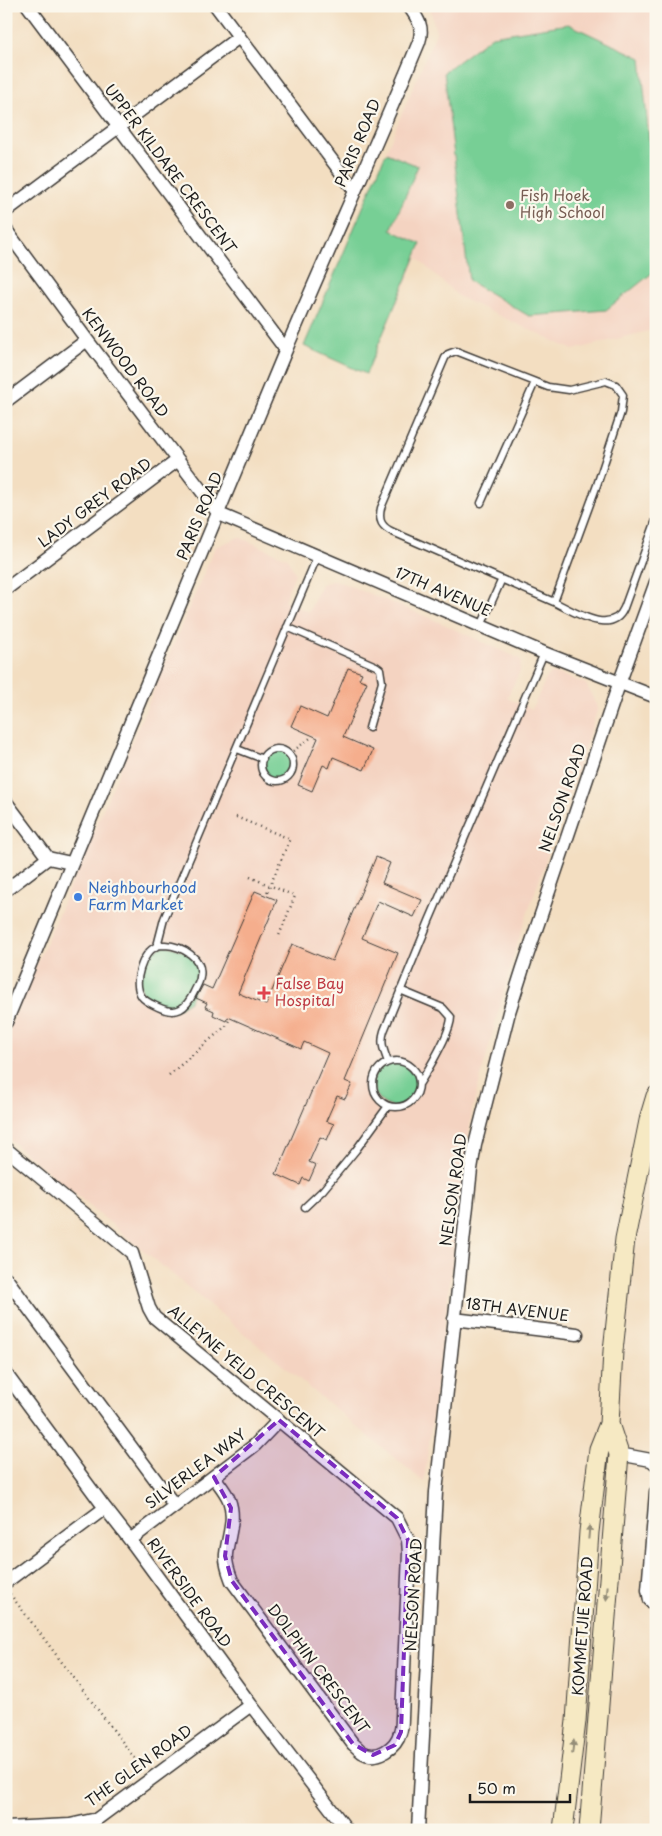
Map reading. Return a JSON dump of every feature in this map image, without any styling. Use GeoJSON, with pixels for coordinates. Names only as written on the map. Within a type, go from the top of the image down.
{"type":"FeatureCollection","features":[{"type":"Feature","properties":{"kind":"main road","name":"KOMMETJIE ROAD"},"geometry":{"type":"LineString","coordinates":[[563,1830],[576,1721],[589,1532],[599,1448],[609,1424],[613,1351],[625,1239],[650,1116],[656,1096]]}},
{"type":"Feature","properties":{"kind":"main road","name":"KOMMETJIE ROAD"},"geometry":{"type":"LineString","coordinates":[[588,1830],[619,1454],[609,1424]]}},
{"type":"Feature","properties":{"kind":"street","name":"UPPER KILDARE CRESCENT"},"geometry":{"type":"LineString","coordinates":[[28,6],[286,350]]}},
{"type":"Feature","properties":{"kind":"street"},"geometry":{"type":"LineString","coordinates":[[216,6],[355,191]]}},
{"type":"Feature","properties":{"kind":"street","name":"PARIS ROAD"},"geometry":{"type":"LineString","coordinates":[[6,1022],[286,350],[419,42],[422,30],[420,23],[409,6]]}},
{"type":"Feature","properties":{"kind":"street"},"geometry":{"type":"LineString","coordinates":[[6,211],[239,37]]}},
{"type":"Feature","properties":{"kind":"street","name":"KENWOOD ROAD"},"geometry":{"type":"LineString","coordinates":[[6,230],[219,514]]}},
{"type":"Feature","properties":{"kind":"street"},"geometry":{"type":"LineString","coordinates":[[6,401],[87,340]]}},
{"type":"Feature","properties":{"kind":"street","name":"LADY GREY ROAD"},"geometry":{"type":"LineString","coordinates":[[6,589],[178,460]]}},
{"type":"Feature","properties":{"kind":"street","name":"17TH AVENUE"},"geometry":{"type":"LineString","coordinates":[[219,514],[544,653],[656,697]]}},
{"type":"Feature","properties":{"kind":"street","name":"NELSON ROAD"},"geometry":{"type":"LineString","coordinates":[[418,1830],[436,1492],[474,1144],[509,1012],[523,968],[619,684],[656,582]]}},
{"type":"Feature","properties":{"kind":"street"},"geometry":{"type":"LineString","coordinates":[[6,802],[48,858],[71,863]]}},
{"type":"Feature","properties":{"kind":"street"},"geometry":{"type":"LineString","coordinates":[[6,890],[48,858]]}},
{"type":"Feature","properties":{"kind":"street","name":"ALLEYNE YELD CRESCENT"},"geometry":{"type":"LineString","coordinates":[[6,1149],[132,1254],[148,1308],[154,1317],[397,1518],[408,1540],[409,1553]]}},
{"type":"Feature","properties":{"kind":"street"},"geometry":{"type":"LineString","coordinates":[[6,1278],[175,1506]]}},
{"type":"Feature","properties":{"kind":"street","name":"18TH AVENUE"},"geometry":{"type":"LineString","coordinates":[[454,1319],[577,1334]]}},
{"type":"Feature","properties":{"kind":"street","name":"RIVERSIDE ROAD"},"geometry":{"type":"LineString","coordinates":[[6,1374],[251,1705],[347,1830]]}},
{"type":"Feature","properties":{"kind":"street","name":"SILVERLEA WAY"},"geometry":{"type":"LineString","coordinates":[[130,1540],[255,1445],[279,1420]]}},
{"type":"Feature","properties":{"kind":"street"},"geometry":{"type":"LineString","coordinates":[[619,1454],[651,1460],[656,1464]]}},
{"type":"Feature","properties":{"kind":"street","name":"DOLPHIN CRESCENT"},"geometry":{"type":"LineString","coordinates":[[214,1477],[228,1499],[231,1508],[231,1531],[226,1556],[227,1568],[232,1581],[353,1744],[362,1752],[373,1756],[395,1745],[401,1732],[409,1553]]}},
{"type":"Feature","properties":{"kind":"street"},"geometry":{"type":"LineString","coordinates":[[656,1492],[648,1590],[650,1600],[656,1606]]}},
{"type":"Feature","properties":{"kind":"street"},"geometry":{"type":"LineString","coordinates":[[6,1582],[105,1508]]}},
{"type":"Feature","properties":{"kind":"street","name":"THE GLEN ROAD"},"geometry":{"type":"LineString","coordinates":[[6,1828],[70,1825],[97,1819],[251,1705]]}},
{"type":"Feature","properties":{"kind":"lane"},"geometry":{"type":"LineString","coordinates":[[554,602],[597,486],[621,412],[623,399],[620,389],[606,381],[569,390],[559,389],[535,382],[462,353],[448,354],[380,512],[381,522],[385,528],[588,618],[610,622],[619,618],[624,608],[656,520]]}},
{"type":"Feature","properties":{"kind":"lane"},"geometry":{"type":"LineString","coordinates":[[481,503],[535,382]]}},
{"type":"Feature","properties":{"kind":"lane"},"geometry":{"type":"LineString","coordinates":[[157,946],[172,945],[190,953],[200,968],[200,978],[190,1001],[184,1008],[174,1011],[166,1010],[145,1001],[140,994],[138,977],[144,961],[157,946],[164,919],[317,557]]}},
{"type":"Feature","properties":{"kind":"lane"},"geometry":{"type":"LineString","coordinates":[[481,626],[500,580]]}},
{"type":"Feature","properties":{"kind":"lane"},"geometry":{"type":"LineString","coordinates":[[287,627],[380,669],[382,682],[369,728]]}},
{"type":"Feature","properties":{"kind":"lane"},"geometry":{"type":"LineString","coordinates":[[388,1062],[382,1048],[382,1037],[400,990],[544,653]]}},
{"type":"Feature","properties":{"kind":"lane"},"geometry":{"type":"LineString","coordinates":[[237,749],[263,759]]}},
{"type":"Feature","properties":{"kind":"lane"},"geometry":{"type":"LineString","coordinates":[[280,749],[292,758],[293,769],[291,774],[283,780],[273,780],[264,774],[263,759],[269,751],[280,749]]}},
{"type":"Feature","properties":{"kind":"lane"},"geometry":{"type":"LineString","coordinates":[[400,990],[443,1008],[451,1017],[450,1024],[434,1059],[420,1083],[415,1098],[410,1103],[403,1106],[388,1106],[377,1097],[373,1084],[377,1071],[388,1062],[396,1061],[409,1065],[415,1070],[420,1083]]}},
{"type":"Feature","properties":{"kind":"lane"},"geometry":{"type":"LineString","coordinates":[[306,1207],[323,1190],[356,1150],[388,1106]]}},
{"type":"Feature","properties":{"kind":"path"},"geometry":{"type":"LineString","coordinates":[[289,754],[313,736]]}},
{"type":"Feature","properties":{"kind":"path"},"geometry":{"type":"LineString","coordinates":[[236,817],[290,839],[266,895]]}},
{"type":"Feature","properties":{"kind":"path"},"geometry":{"type":"LineString","coordinates":[[250,877],[295,896],[278,938]]}},
{"type":"Feature","properties":{"kind":"path"},"geometry":{"type":"LineString","coordinates":[[169,1075],[226,1026],[230,1018]]}},
{"type":"Feature","properties":{"kind":"path"},"geometry":{"type":"LineString","coordinates":[[6,1589],[151,1780]]}},
{"type":"Feature","properties":{"kind":"highlighted area"},"geometry":{"type":"Polygon","coordinates":[[[279,1420],[397,1518],[408,1540],[401,1732],[395,1745],[373,1755],[353,1744],[232,1581],[225,1556],[231,1508],[214,1477],[279,1420]]]}},
{"type":"Feature","properties":{"kind":"shaded area","name":"Fish Hoek High School"},"geometry":{"type":"Polygon","coordinates":[[[430,6],[656,6],[656,329],[573,350],[459,297],[417,258],[366,374],[304,346],[436,33],[430,6]]]}},
{"type":"Feature","properties":{"kind":"shaded area","name":"False Bay Hospital"},"geometry":{"type":"Polygon","coordinates":[[[239,537],[287,558],[295,573],[284,601],[309,612],[321,584],[335,580],[430,618],[518,658],[521,661],[520,671],[507,698],[532,709],[547,677],[551,674],[559,674],[586,684],[598,708],[515,950],[472,1110],[424,1482],[6,1137],[6,1036],[215,547],[239,537]]]}},
{"type":"Feature","properties":{"kind":"green space"},"geometry":{"type":"Polygon","coordinates":[[[568,24],[641,58],[656,212],[656,270],[606,310],[529,316],[469,281],[444,72],[492,36],[568,24]]]}},
{"type":"Feature","properties":{"kind":"green space"},"geometry":{"type":"Polygon","coordinates":[[[386,153],[418,166],[391,230],[421,244],[366,374],[304,346],[386,153]]]}},
{"type":"Feature","properties":{"kind":"green space"},"geometry":{"type":"Polygon","coordinates":[[[277,749],[283,750],[288,754],[292,759],[292,771],[288,776],[283,780],[277,781],[271,780],[266,776],[262,771],[261,765],[262,759],[266,754],[271,750],[277,749]]]}},
{"type":"Feature","properties":{"kind":"green space"},"geometry":{"type":"Polygon","coordinates":[[[165,945],[190,953],[200,968],[190,1001],[174,1011],[145,1001],[138,977],[151,952],[165,945]]]}},
{"type":"Feature","properties":{"kind":"green space"},"geometry":{"type":"Polygon","coordinates":[[[391,1061],[401,1061],[415,1071],[419,1084],[415,1097],[409,1103],[401,1107],[391,1107],[377,1097],[373,1089],[373,1079],[383,1065],[391,1061]]]}},
{"type":"Feature","properties":{"kind":"building"},"geometry":{"type":"Polygon","coordinates":[[[348,668],[362,673],[359,679],[367,682],[343,737],[373,750],[364,770],[333,757],[329,768],[323,765],[312,791],[298,785],[318,738],[291,726],[300,706],[327,718],[348,668]]]}},
{"type":"Feature","properties":{"kind":"building","name":"False Bay Hospital"},"geometry":{"type":"Polygon","coordinates":[[[376,857],[390,863],[382,883],[422,900],[414,917],[378,901],[362,938],[398,953],[345,1081],[352,1084],[345,1099],[337,1096],[326,1121],[334,1124],[327,1140],[320,1137],[309,1162],[316,1165],[309,1181],[303,1178],[300,1185],[276,1174],[328,1053],[304,1042],[301,1049],[228,1017],[226,1021],[213,1015],[214,1011],[205,1007],[207,1003],[196,998],[203,985],[212,989],[255,891],[277,900],[238,993],[266,1005],[292,944],[332,961],[376,857]]]}},
{"type":"Feature","properties":{"kind":"place","name":"Fish Hoek High School"},"geometry":{"type":"Point","coordinates":[510,205]}},
{"type":"Feature","properties":{"kind":"place","name":"Neighbourhood Farm Market"},"geometry":{"type":"Point","coordinates":[78,897]}},
{"type":"Feature","properties":{"kind":"place","name":"False Bay Hospital"},"geometry":{"type":"Point","coordinates":[264,993]}}]}
